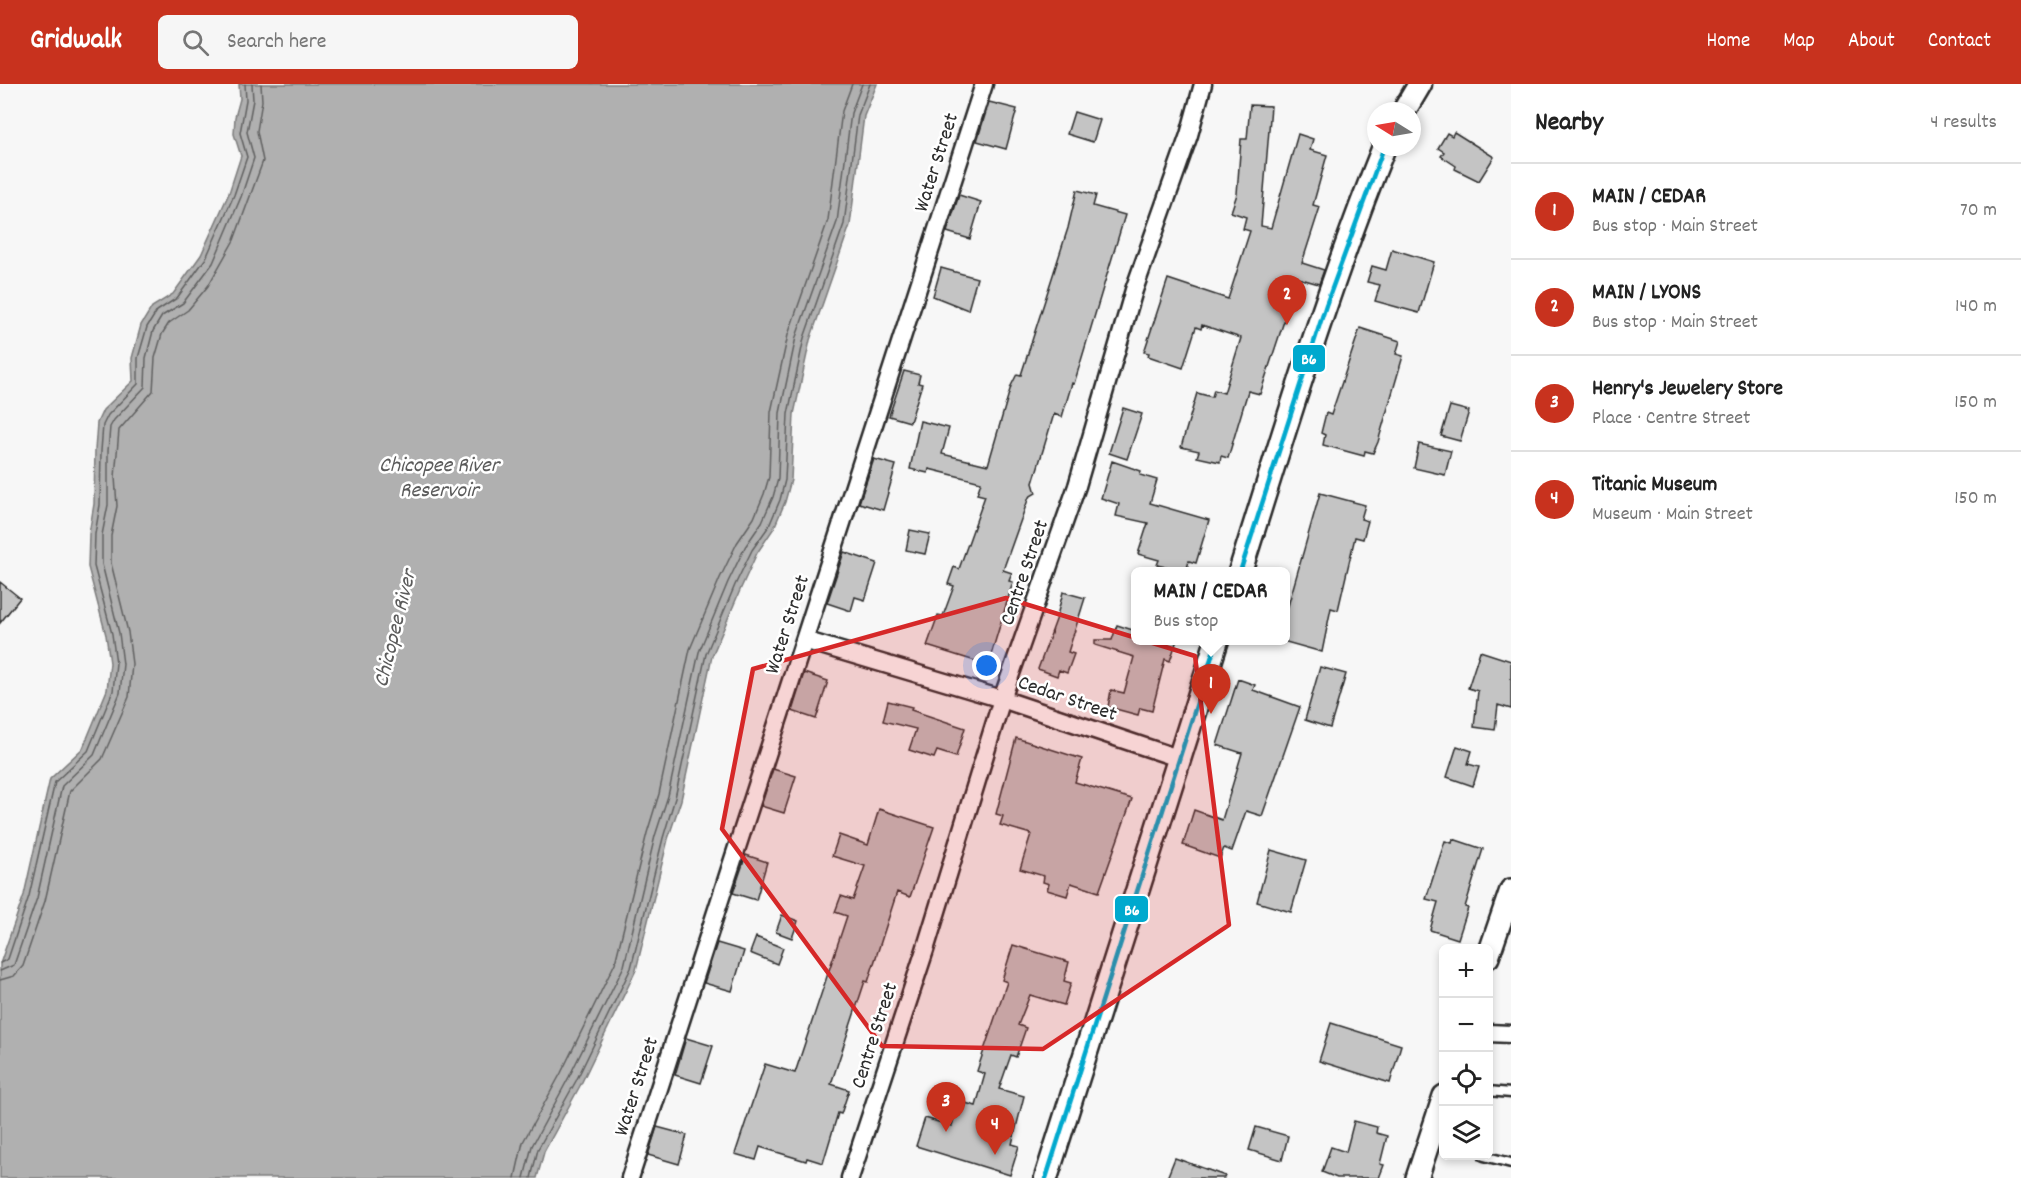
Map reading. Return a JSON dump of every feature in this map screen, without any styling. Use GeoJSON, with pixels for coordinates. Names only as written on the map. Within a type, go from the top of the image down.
{"type":"FeatureCollection","features":[{"type":"Feature","properties":{"kind":"main road"},"geometry":{"type":"LineString","coordinates":[[1409,102],[1420,84]]}},
{"type":"Feature","properties":{"kind":"main road"},"geometry":{"type":"LineString","coordinates":[[1241,567],[1324,309],[1354,222],[1380,156]]}},
{"type":"Feature","properties":{"kind":"main road"},"geometry":{"type":"LineString","coordinates":[[1046,1178],[1215,645]]}},
{"type":"Feature","properties":{"kind":"street","name":"Water Street"},"geometry":{"type":"LineString","coordinates":[[630,1178],[984,84]]}},
{"type":"Feature","properties":{"kind":"street","name":"Centre Street"},"geometry":{"type":"LineString","coordinates":[[850,1178],[925,950],[1002,699],[1077,486],[1134,290],[1189,135],[1203,84]]}},
{"type":"Feature","properties":{"kind":"street","name":"Cedar Street"},"geometry":{"type":"LineString","coordinates":[[804,639],[1002,699],[1178,758]]}},
{"type":"Feature","properties":{"kind":"street"},"geometry":{"type":"LineString","coordinates":[[1492,944],[1511,890]]}},
{"type":"Feature","properties":{"kind":"street"},"geometry":{"type":"LineString","coordinates":[[1493,1033],[1511,1034]]}},
{"type":"Feature","properties":{"kind":"street"},"geometry":{"type":"LineString","coordinates":[[1417,1178],[1441,1106]]}},
{"type":"Feature","properties":{"kind":"lane"},"geometry":{"type":"LineString","coordinates":[[1493,1091],[1511,1093]]}},
{"type":"Feature","properties":{"kind":"lane"},"geometry":{"type":"LineString","coordinates":[[1493,1158],[1511,1163]]}},
{"type":"Feature","properties":{"kind":"highlighted area"},"geometry":{"type":"Polygon","coordinates":[[[1006,598],[1195,656],[1229,925],[1043,1049],[882,1046],[722,829],[753,669],[1006,598]]]}},
{"type":"Feature","properties":{"kind":"water","name":"Chicopee River Reservoir"},"geometry":{"type":"Polygon","coordinates":[[[239,84],[877,84],[864,116],[850,225],[810,340],[794,414],[791,480],[785,502],[774,528],[757,553],[712,656],[681,800],[668,839],[636,970],[581,1084],[544,1152],[537,1178],[0,1178],[0,964],[24,895],[50,779],[83,748],[107,690],[110,663],[106,635],[88,567],[89,534],[94,504],[97,423],[103,410],[133,381],[132,358],[141,325],[152,307],[173,294],[201,255],[229,193],[241,156],[234,134],[235,117],[240,99],[239,84]]]}},
{"type":"Feature","properties":{"kind":"building"},"geometry":{"type":"Polygon","coordinates":[[[989,102],[1017,109],[1006,149],[977,141],[989,102]]]}},
{"type":"Feature","properties":{"kind":"building"},"geometry":{"type":"Polygon","coordinates":[[[1250,105],[1271,106],[1261,226],[1271,228],[1298,134],[1313,139],[1310,150],[1327,155],[1313,205],[1320,207],[1302,263],[1324,270],[1319,284],[1294,277],[1285,305],[1289,306],[1260,394],[1248,391],[1228,458],[1221,456],[1220,462],[1197,457],[1199,451],[1181,447],[1197,393],[1212,397],[1214,390],[1224,393],[1241,338],[1202,325],[1201,329],[1196,327],[1183,368],[1148,356],[1149,353],[1144,352],[1168,279],[1228,299],[1250,231],[1243,229],[1246,217],[1231,212],[1237,194],[1241,139],[1247,139],[1250,105]]]}},
{"type":"Feature","properties":{"kind":"building"},"geometry":{"type":"Polygon","coordinates":[[[1074,112],[1100,120],[1093,142],[1067,134],[1074,112]]]}},
{"type":"Feature","properties":{"kind":"building"},"geometry":{"type":"Polygon","coordinates":[[[1454,132],[1494,157],[1479,181],[1455,169],[1456,166],[1441,156],[1444,152],[1438,148],[1447,133],[1452,136],[1454,132]]]}},
{"type":"Feature","properties":{"kind":"building"},"geometry":{"type":"Polygon","coordinates":[[[1077,190],[1096,195],[1093,206],[1125,215],[1074,384],[1072,383],[1062,417],[1054,414],[1033,483],[1036,493],[1029,497],[1003,570],[1012,573],[1009,581],[1013,582],[988,665],[927,646],[938,615],[943,616],[954,586],[948,584],[954,567],[959,569],[985,496],[977,494],[981,482],[929,469],[928,473],[910,469],[920,421],[949,428],[942,454],[988,465],[1011,386],[1017,374],[1021,375],[1068,228],[1077,190]]]}},
{"type":"Feature","properties":{"kind":"building"},"geometry":{"type":"Polygon","coordinates":[[[959,195],[981,202],[970,239],[947,232],[959,195]]]}},
{"type":"Feature","properties":{"kind":"building"},"geometry":{"type":"Polygon","coordinates":[[[1392,249],[1434,262],[1419,313],[1375,301],[1380,285],[1367,282],[1372,266],[1386,270],[1392,249]]]}},
{"type":"Feature","properties":{"kind":"building"},"geometry":{"type":"Polygon","coordinates":[[[941,268],[977,278],[968,310],[933,296],[941,268]]]}},
{"type":"Feature","properties":{"kind":"building"},"geometry":{"type":"Polygon","coordinates":[[[1360,328],[1400,341],[1396,354],[1403,356],[1378,442],[1373,453],[1365,451],[1364,456],[1323,445],[1325,435],[1321,433],[1326,413],[1331,415],[1360,328]]]}},
{"type":"Feature","properties":{"kind":"building"},"geometry":{"type":"Polygon","coordinates":[[[904,371],[920,375],[918,383],[922,384],[910,422],[889,416],[904,371]]]}},
{"type":"Feature","properties":{"kind":"building"},"geometry":{"type":"Polygon","coordinates":[[[1450,406],[1469,411],[1460,441],[1441,436],[1450,406]]]}},
{"type":"Feature","properties":{"kind":"building"},"geometry":{"type":"Polygon","coordinates":[[[1123,408],[1142,414],[1127,459],[1109,453],[1123,408]]]}},
{"type":"Feature","properties":{"kind":"building"},"geometry":{"type":"Polygon","coordinates":[[[1419,444],[1451,451],[1445,475],[1414,468],[1419,444]]]}},
{"type":"Feature","properties":{"kind":"building"},"geometry":{"type":"Polygon","coordinates":[[[874,459],[896,465],[883,510],[859,503],[874,459]]]}},
{"type":"Feature","properties":{"kind":"building"},"geometry":{"type":"Polygon","coordinates":[[[1112,461],[1141,471],[1140,475],[1157,480],[1150,503],[1209,520],[1196,563],[1189,561],[1187,567],[1165,567],[1157,565],[1159,560],[1138,554],[1148,523],[1116,516],[1119,504],[1101,498],[1112,461]]]}},
{"type":"Feature","properties":{"kind":"building"},"geometry":{"type":"Polygon","coordinates":[[[1320,493],[1365,505],[1361,519],[1368,521],[1363,539],[1355,537],[1338,610],[1331,608],[1322,652],[1290,643],[1290,599],[1320,493]]]}},
{"type":"Feature","properties":{"kind":"building"},"geometry":{"type":"Polygon","coordinates":[[[910,530],[930,534],[925,554],[906,550],[910,530]]]}},
{"type":"Feature","properties":{"kind":"building"},"geometry":{"type":"Polygon","coordinates":[[[844,552],[877,563],[865,600],[855,597],[851,611],[827,603],[844,552]]]}},
{"type":"Feature","properties":{"kind":"building"},"geometry":{"type":"Polygon","coordinates":[[[0,582],[20,598],[0,623],[0,582]]]}},
{"type":"Feature","properties":{"kind":"building"},"geometry":{"type":"Polygon","coordinates":[[[1063,592],[1085,598],[1068,652],[1074,654],[1067,673],[1059,670],[1057,676],[1038,669],[1056,620],[1063,592]]]}},
{"type":"Feature","properties":{"kind":"building"},"geometry":{"type":"Polygon","coordinates":[[[1117,625],[1131,629],[1131,645],[1175,645],[1170,661],[1165,659],[1152,711],[1140,708],[1138,715],[1108,707],[1111,690],[1124,693],[1134,657],[1095,645],[1095,640],[1112,640],[1117,625]]]}},
{"type":"Feature","properties":{"kind":"building"},"geometry":{"type":"Polygon","coordinates":[[[1480,651],[1511,661],[1511,709],[1498,705],[1495,730],[1474,727],[1478,691],[1468,688],[1480,651]]]}},
{"type":"Feature","properties":{"kind":"building"},"geometry":{"type":"Polygon","coordinates":[[[1320,667],[1346,674],[1330,728],[1305,720],[1320,667]]]}},
{"type":"Feature","properties":{"kind":"building"},"geometry":{"type":"Polygon","coordinates":[[[804,673],[828,681],[816,719],[792,711],[804,673]]]}},
{"type":"Feature","properties":{"kind":"building"},"geometry":{"type":"Polygon","coordinates":[[[1238,679],[1255,685],[1253,690],[1300,707],[1262,816],[1246,811],[1232,851],[1224,848],[1220,858],[1183,845],[1194,810],[1222,820],[1242,753],[1217,745],[1238,679]]]}},
{"type":"Feature","properties":{"kind":"building"},"geometry":{"type":"Polygon","coordinates":[[[888,701],[912,707],[911,710],[965,728],[956,757],[937,751],[934,758],[909,750],[916,729],[883,721],[888,701]]]}},
{"type":"Feature","properties":{"kind":"building"},"geometry":{"type":"Polygon","coordinates":[[[1016,738],[1082,759],[1075,782],[1132,799],[1099,892],[1071,883],[1067,896],[1047,890],[1049,884],[1043,882],[1044,876],[1020,869],[1031,834],[1000,825],[1003,816],[996,814],[1016,738]]]}},
{"type":"Feature","properties":{"kind":"building"},"geometry":{"type":"Polygon","coordinates":[[[1457,746],[1472,751],[1468,764],[1479,767],[1473,786],[1447,777],[1457,746]]]}},
{"type":"Feature","properties":{"kind":"building"},"geometry":{"type":"Polygon","coordinates":[[[773,769],[796,776],[784,813],[761,806],[773,769]]]}},
{"type":"Feature","properties":{"kind":"building"},"geometry":{"type":"Polygon","coordinates":[[[879,809],[934,827],[910,897],[897,892],[868,982],[865,981],[831,1084],[849,1090],[841,1114],[838,1113],[823,1163],[807,1158],[806,1161],[760,1147],[756,1160],[735,1154],[765,1064],[795,1073],[847,916],[835,912],[841,896],[853,900],[865,866],[832,856],[839,835],[868,845],[879,809]]]}},
{"type":"Feature","properties":{"kind":"building"},"geometry":{"type":"Polygon","coordinates":[[[1453,839],[1483,849],[1465,907],[1468,908],[1458,939],[1430,930],[1438,902],[1426,899],[1445,841],[1452,843],[1453,839]]]}},
{"type":"Feature","properties":{"kind":"building"},"geometry":{"type":"Polygon","coordinates":[[[1271,850],[1306,860],[1291,912],[1257,902],[1271,850]]]}},
{"type":"Feature","properties":{"kind":"building"},"geometry":{"type":"Polygon","coordinates":[[[746,855],[767,862],[756,900],[733,893],[746,855]]]}},
{"type":"Feature","properties":{"kind":"building"},"geometry":{"type":"Polygon","coordinates":[[[782,915],[798,921],[792,938],[776,932],[782,915]]]}},
{"type":"Feature","properties":{"kind":"building"},"geometry":{"type":"Polygon","coordinates":[[[756,937],[783,948],[777,964],[750,953],[756,937]]]}},
{"type":"Feature","properties":{"kind":"building"},"geometry":{"type":"Polygon","coordinates":[[[717,943],[744,951],[732,991],[704,983],[717,943]]]}},
{"type":"Feature","properties":{"kind":"building"},"geometry":{"type":"Polygon","coordinates":[[[1013,945],[1069,962],[1064,981],[1071,983],[1064,1005],[1030,995],[1018,1025],[1026,1028],[1016,1057],[1011,1055],[999,1089],[1024,1096],[1012,1144],[1019,1146],[1010,1175],[916,1146],[925,1118],[952,1126],[958,1101],[976,1106],[985,1074],[977,1071],[1007,982],[1002,980],[1013,945]]]}},
{"type":"Feature","properties":{"kind":"building"},"geometry":{"type":"Polygon","coordinates":[[[1331,1023],[1401,1045],[1390,1083],[1319,1061],[1331,1023]]]}},
{"type":"Feature","properties":{"kind":"building"},"geometry":{"type":"Polygon","coordinates":[[[686,1038],[713,1046],[701,1083],[675,1075],[686,1038]]]}},
{"type":"Feature","properties":{"kind":"building"},"geometry":{"type":"Polygon","coordinates":[[[1354,1121],[1377,1127],[1376,1133],[1387,1136],[1380,1164],[1384,1165],[1379,1178],[1337,1178],[1322,1172],[1331,1147],[1346,1152],[1354,1121]]]}},
{"type":"Feature","properties":{"kind":"building"},"geometry":{"type":"Polygon","coordinates":[[[657,1127],[687,1135],[679,1164],[648,1155],[657,1127]]]}},
{"type":"Feature","properties":{"kind":"building"},"geometry":{"type":"Polygon","coordinates":[[[1256,1127],[1288,1136],[1282,1160],[1249,1150],[1256,1127]]]}},
{"type":"Feature","properties":{"kind":"building"},"geometry":{"type":"Polygon","coordinates":[[[1175,1158],[1225,1176],[1224,1178],[1167,1178],[1175,1158]]]}},
{"type":"Feature","properties":{"kind":"transit line","name":"B6"},"geometry":{"type":"LineString","coordinates":[[1242,567],[1326,305],[1381,156]]}},
{"type":"Feature","properties":{"kind":"transit line","name":"B6"},"geometry":{"type":"LineString","coordinates":[[1046,1178],[1215,645]]}},
{"type":"Feature","properties":{"kind":"place","name":"MAIN / LYONS"},"geometry":{"type":"Point","coordinates":[1287,325]}},
{"type":"Feature","properties":{"kind":"place","name":"MAIN / CEDAR"},"geometry":{"type":"Point","coordinates":[1211,714]}},
{"type":"Feature","properties":{"kind":"place","name":"Henry's Jewelery Store"},"geometry":{"type":"Point","coordinates":[946,1132]}},
{"type":"Feature","properties":{"kind":"place","name":"Titanic Museum"},"geometry":{"type":"Point","coordinates":[995,1155]}},
{"type":"Feature","properties":{"kind":"water label","name":"Chicopee River"},"geometry":{"type":"Point","coordinates":[393,628]}}]}
